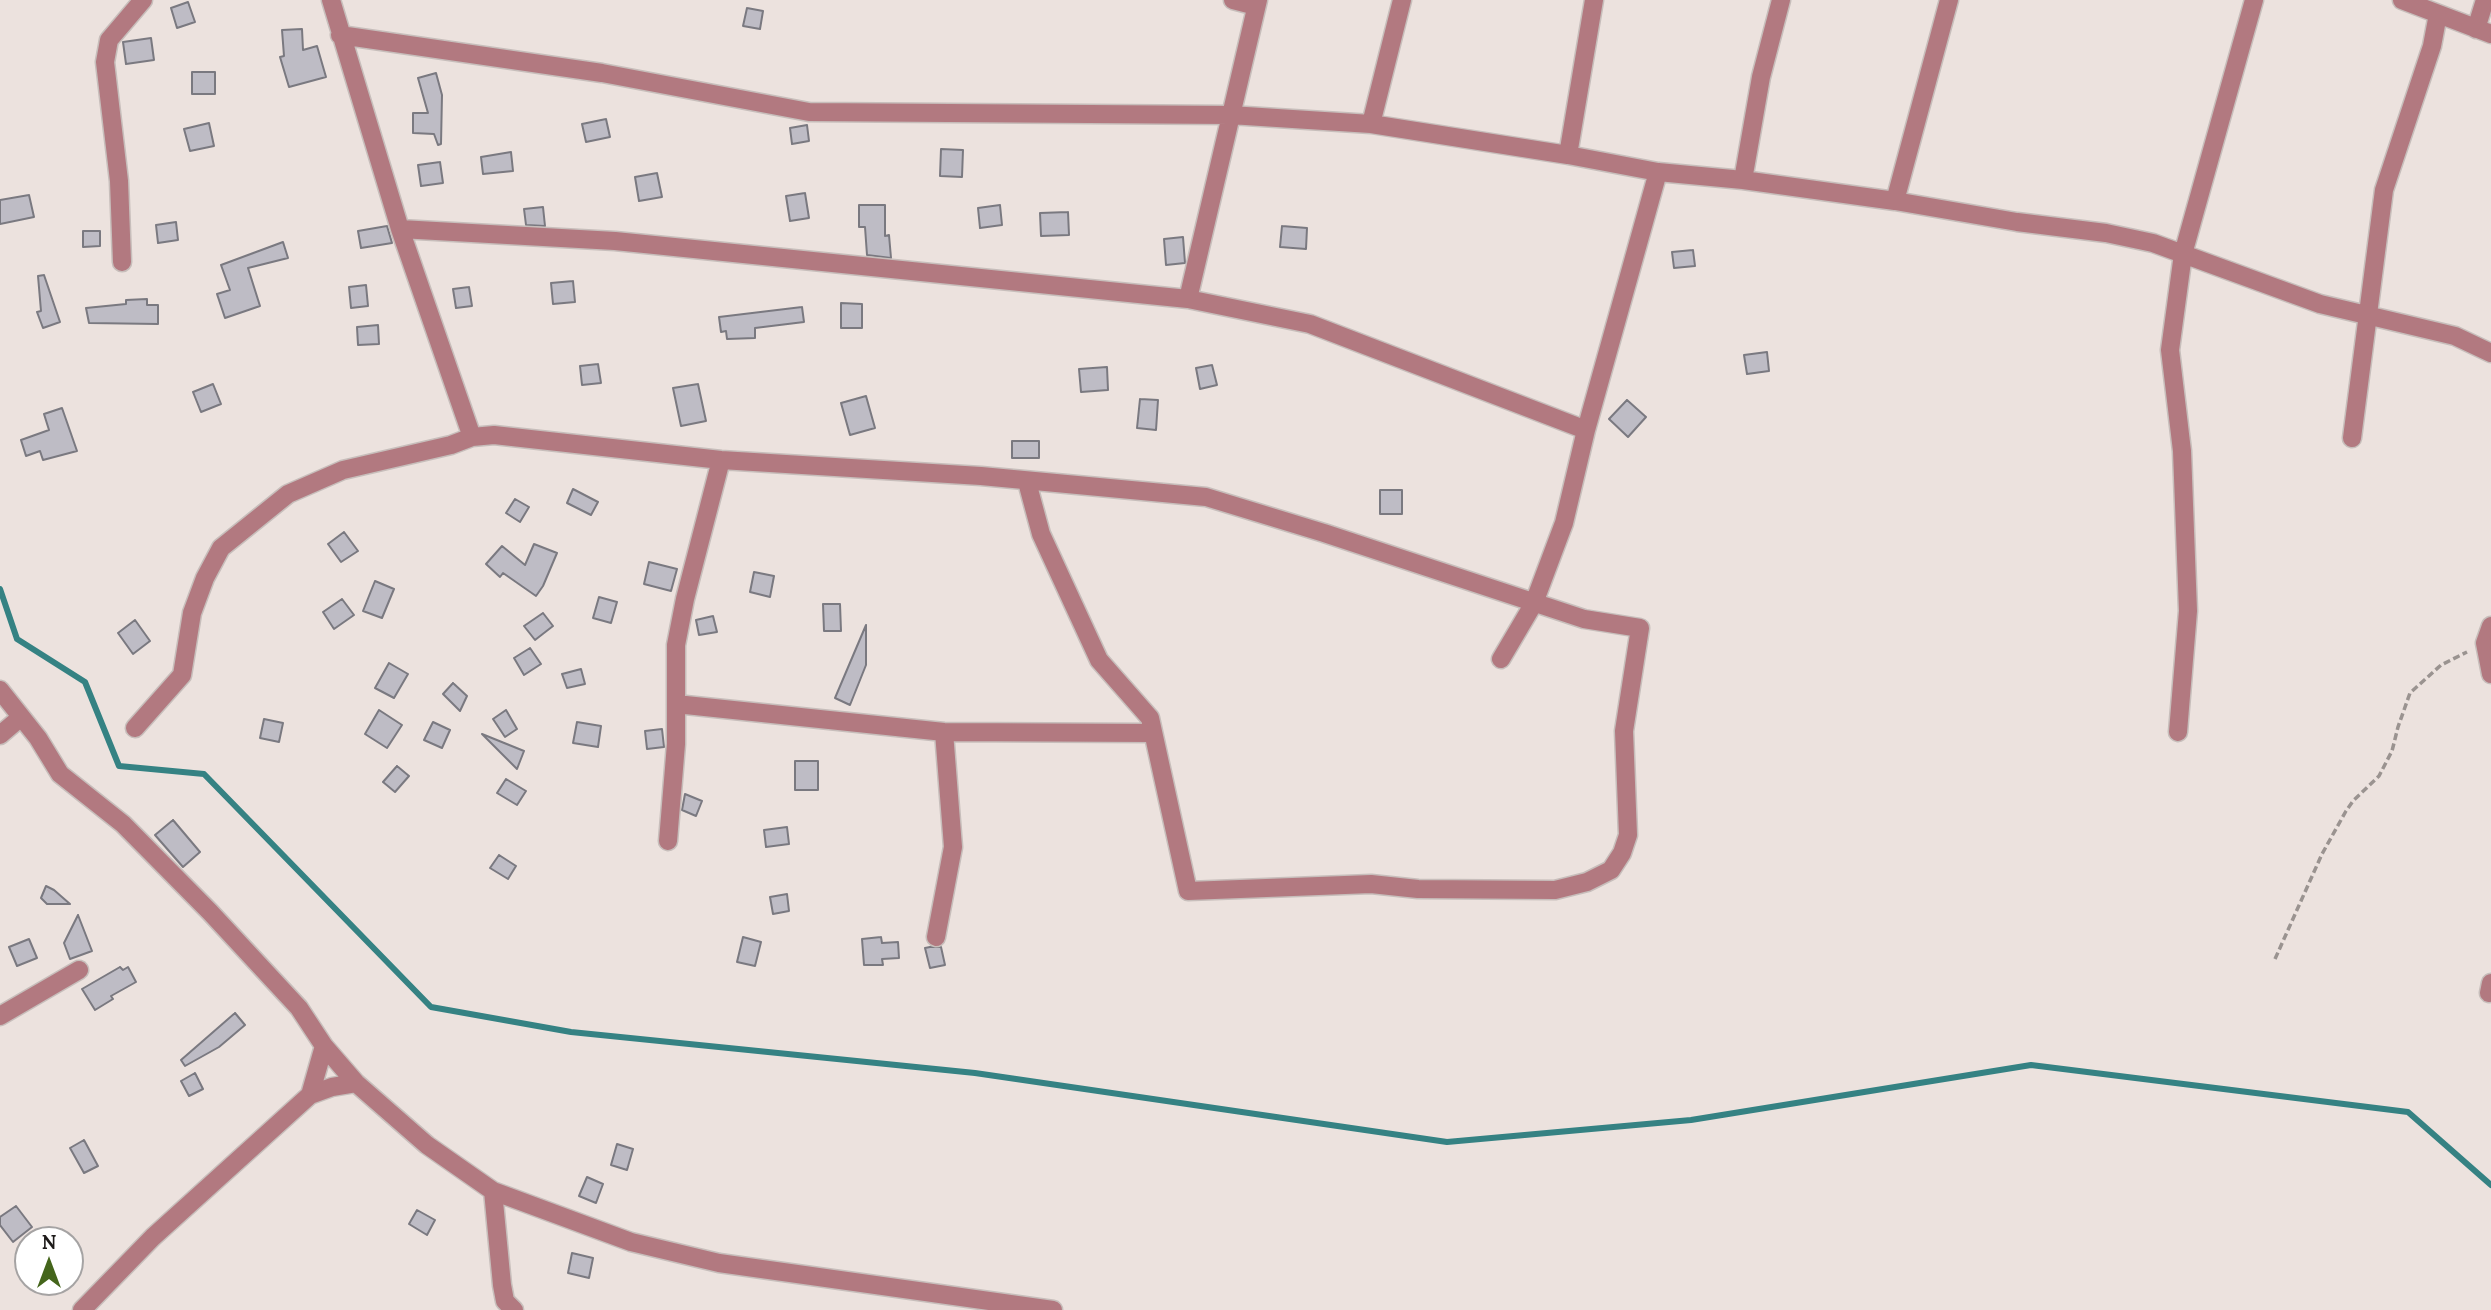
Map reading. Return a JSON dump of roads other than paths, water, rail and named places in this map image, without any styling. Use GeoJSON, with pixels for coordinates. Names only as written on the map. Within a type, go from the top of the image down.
{"type":"FeatureCollection","features":[{"type":"Feature","properties":{"kind":"street"},"geometry":{"type":"LineString","coordinates":[[122,262],[119,181],[105,62],[109,40],[143,0]]}},
{"type":"Feature","properties":{"kind":"street"},"geometry":{"type":"LineString","coordinates":[[331,0],[400,229],[472,437]]}},
{"type":"Feature","properties":{"kind":"street"},"geometry":{"type":"LineString","coordinates":[[1188,299],[1257,3],[1233,0]]}},
{"type":"Feature","properties":{"kind":"street"},"geometry":{"type":"LineString","coordinates":[[1371,124],[1402,0]]}},
{"type":"Feature","properties":{"kind":"street"},"geometry":{"type":"LineString","coordinates":[[1569,155],[1594,0]]}},
{"type":"Feature","properties":{"kind":"street"},"geometry":{"type":"LineString","coordinates":[[1743,180],[1761,77],[1781,0]]}},
{"type":"Feature","properties":{"kind":"street"},"geometry":{"type":"LineString","coordinates":[[1895,201],[1950,0]]}},
{"type":"Feature","properties":{"kind":"street"},"geometry":{"type":"LineString","coordinates":[[2178,733],[2188,611],[2182,451],[2170,350],[2183,254],[2254,0]]}},
{"type":"Feature","properties":{"kind":"street"},"geometry":{"type":"LineString","coordinates":[[2402,0],[2483,31],[2485,0]]}},
{"type":"Feature","properties":{"kind":"street"},"geometry":{"type":"LineString","coordinates":[[2352,438],[2384,190],[2432,46],[2438,14]]}},
{"type":"Feature","properties":{"kind":"street"},"geometry":{"type":"LineString","coordinates":[[340,35],[602,73],[809,112],[1230,115],[1371,124],[1658,172],[1743,180],[1895,201],[2017,222],[2106,233],[2153,243],[2320,304],[2455,336],[2491,353]]}},
{"type":"Feature","properties":{"kind":"street"},"geometry":{"type":"LineString","coordinates":[[1501,659],[1534,603],[1564,523],[1658,172]]}},
{"type":"Feature","properties":{"kind":"street"},"geometry":{"type":"LineString","coordinates":[[400,229],[615,241],[1188,299],[1310,324],[1587,429]]}},
{"type":"Feature","properties":{"kind":"street"},"geometry":{"type":"LineString","coordinates":[[135,728],[182,675],[191,613],[221,548],[288,494],[343,470],[420,453],[472,437],[494,435],[721,460],[981,475],[1027,482],[1206,498],[1584,618],[1640,628],[1624,732],[1628,835],[1622,853],[1611,870],[1587,882],[1555,890],[1418,889],[1371,884],[1188,891],[1150,718],[1099,660],[1041,534],[1027,482]]}},
{"type":"Feature","properties":{"kind":"street"},"geometry":{"type":"LineString","coordinates":[[668,841],[676,744],[676,645],[685,598],[721,460]]}},
{"type":"Feature","properties":{"kind":"street"},"geometry":{"type":"LineString","coordinates":[[2491,626],[2485,643],[2491,674]]}},
{"type":"Feature","properties":{"kind":"street"},"geometry":{"type":"LineString","coordinates":[[0,690],[38,738],[60,774],[123,824],[210,912],[299,1008],[324,1046],[356,1083],[427,1145],[493,1191],[631,1242],[719,1263],[1053,1310]]}},
{"type":"Feature","properties":{"kind":"street"},"geometry":{"type":"LineString","coordinates":[[676,704],[944,732],[1153,733]]}},
{"type":"Feature","properties":{"kind":"street"},"geometry":{"type":"LineString","coordinates":[[0,735],[20,718]]}},
{"type":"Feature","properties":{"kind":"street"},"geometry":{"type":"LineString","coordinates":[[936,937],[953,847],[944,732]]}},
{"type":"Feature","properties":{"kind":"street"},"geometry":{"type":"LineString","coordinates":[[0,1016],[79,970]]}},
{"type":"Feature","properties":{"kind":"street"},"geometry":{"type":"LineString","coordinates":[[310,1095],[324,1046]]}},
{"type":"Feature","properties":{"kind":"street"},"geometry":{"type":"LineString","coordinates":[[82,1310],[153,1237],[310,1095],[332,1087],[356,1083]]}},
{"type":"Feature","properties":{"kind":"street"},"geometry":{"type":"LineString","coordinates":[[493,1191],[503,1307]]}},
{"type":"Feature","properties":{"kind":"waterway"},"geometry":{"type":"LineString","coordinates":[[0,589],[17,639],[85,682],[119,766],[204,774],[431,1007],[571,1032],[975,1073],[1447,1142],[1691,1120],[2031,1065],[2408,1112],[2491,1185]]}}]}
